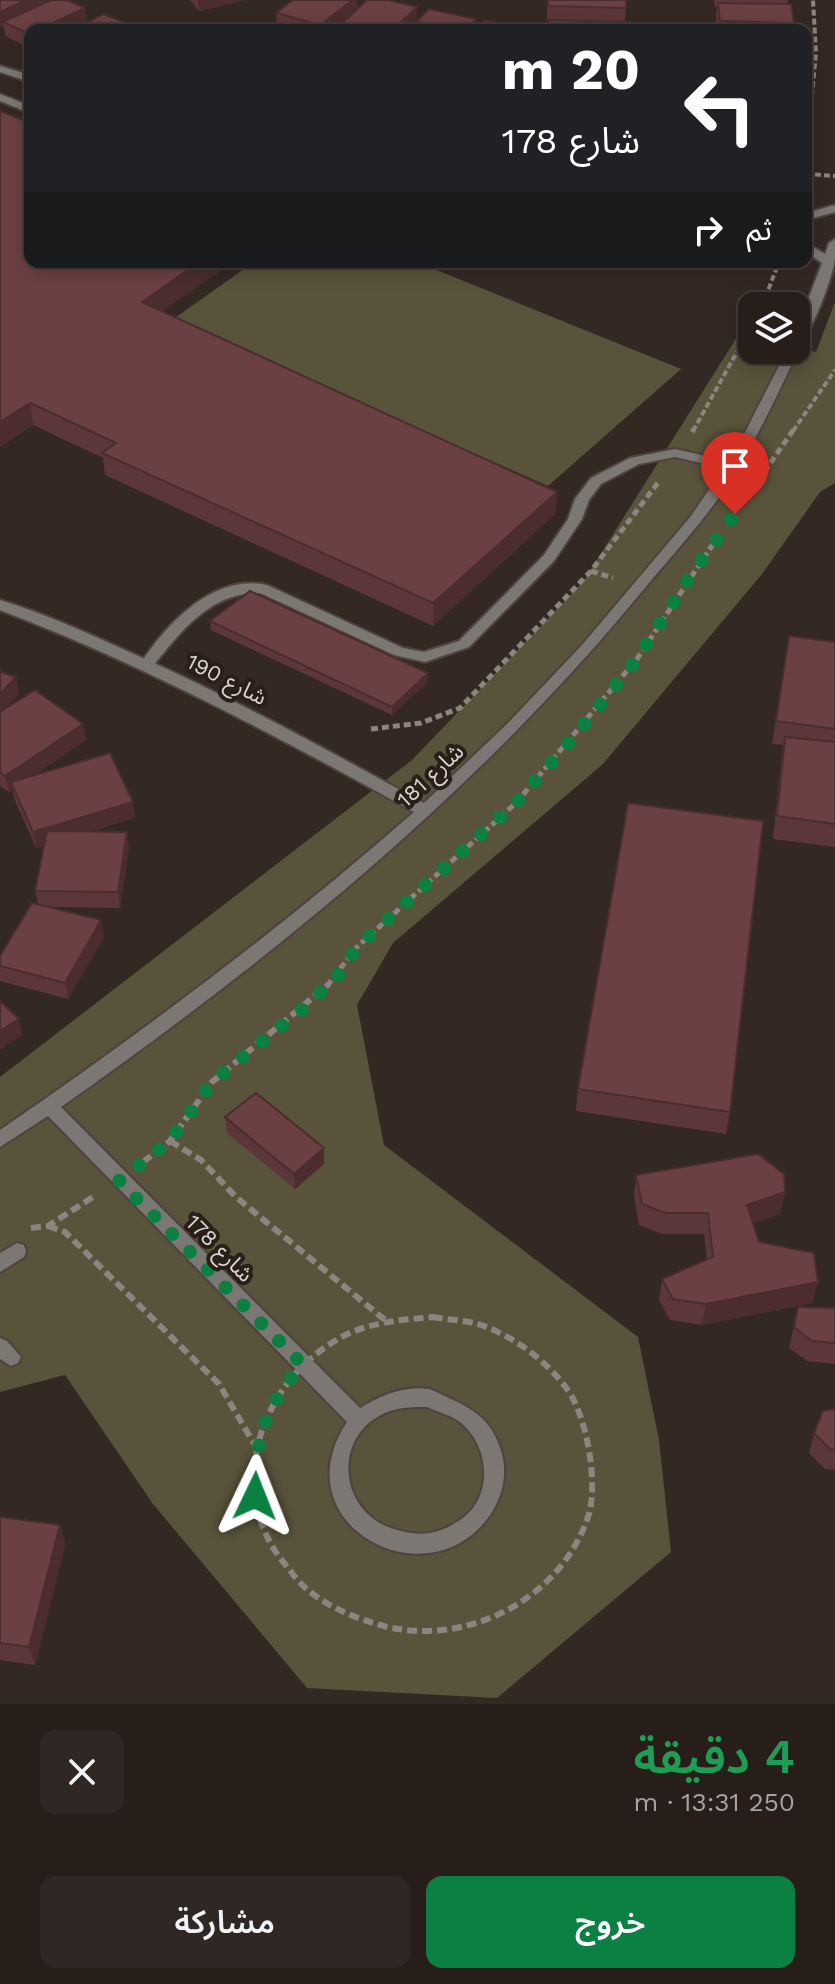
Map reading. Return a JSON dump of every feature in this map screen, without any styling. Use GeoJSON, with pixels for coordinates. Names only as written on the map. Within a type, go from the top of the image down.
{"type":"FeatureCollection","features":[{"type":"Feature","properties":{"kind":"street"},"geometry":{"type":"LineString","coordinates":[[0,69],[24,77]]}},
{"type":"Feature","properties":{"kind":"street"},"geometry":{"type":"LineString","coordinates":[[0,97],[24,107]]}},
{"type":"Feature","properties":{"kind":"street"},"geometry":{"type":"LineString","coordinates":[[812,215],[835,208]]}},
{"type":"Feature","properties":{"kind":"street"},"geometry":{"type":"LineString","coordinates":[[810,315],[835,243]]}},
{"type":"Feature","properties":{"kind":"street"},"geometry":{"type":"LineString","coordinates":[[812,251],[829,262]]}},
{"type":"Feature","properties":{"kind":"street","name":"شارع 181"},"geometry":{"type":"LineString","coordinates":[[0,1140],[171,1020],[285,932],[357,873],[522,717],[606,630],[709,503],[764,412],[786,364]]}},
{"type":"Feature","properties":{"kind":"street"},"geometry":{"type":"LineString","coordinates":[[148,663],[169,636],[198,610],[222,593],[244,586],[262,588],[399,652],[425,657],[445,651],[464,644],[549,558],[575,519],[582,499],[596,481],[635,461],[675,453],[731,466]]}},
{"type":"Feature","properties":{"kind":"street","name":"شارع 190"},"geometry":{"type":"LineString","coordinates":[[0,605],[148,663],[424,810]]}},
{"type":"Feature","properties":{"kind":"street","name":"شارع 178"},"geometry":{"type":"LineString","coordinates":[[49,1106],[119,1181],[359,1421]]}},
{"type":"Feature","properties":{"kind":"street"},"geometry":{"type":"LineString","coordinates":[[0,1264],[17,1251]]}},
{"type":"Feature","properties":{"kind":"street"},"geometry":{"type":"LineString","coordinates":[[428,1398],[452,1405],[472,1418],[487,1436],[496,1481],[488,1504],[474,1523],[457,1535],[437,1542],[407,1544],[372,1532],[352,1514],[340,1491],[337,1466],[344,1442],[359,1421],[379,1407],[403,1399],[428,1398]]}},
{"type":"Feature","properties":{"kind":"path"},"geometry":{"type":"LineString","coordinates":[[812,95],[816,53],[813,0]]}},
{"type":"Feature","properties":{"kind":"path"},"geometry":{"type":"LineString","coordinates":[[812,174],[835,176]]}},
{"type":"Feature","properties":{"kind":"path"},"geometry":{"type":"LineString","coordinates":[[767,292],[777,268]]}},
{"type":"Feature","properties":{"kind":"path"},"geometry":{"type":"LineString","coordinates":[[753,489],[835,370]]}},
{"type":"Feature","properties":{"kind":"path"},"geometry":{"type":"LineString","coordinates":[[23,1229],[48,1226],[119,1181],[170,1141],[212,1082],[304,1008],[337,977],[356,948],[516,803],[637,659],[718,537]]}},
{"type":"Feature","properties":{"kind":"path"},"geometry":{"type":"LineString","coordinates":[[170,1141],[201,1160],[236,1197],[386,1321]]}},
{"type":"Feature","properties":{"kind":"path"},"geometry":{"type":"LineString","coordinates":[[48,1226],[65,1232],[73,1239],[219,1384],[256,1448]]}},
{"type":"Feature","properties":{"kind":"path"},"geometry":{"type":"LineString","coordinates":[[433,1317],[480,1325],[522,1345],[568,1390],[592,1454],[589,1514],[573,1550],[547,1583],[504,1614],[452,1630],[395,1630],[345,1614],[301,1585],[270,1543],[255,1496],[256,1448],[272,1403],[302,1364],[341,1337],[386,1321],[433,1317]]}},
{"type":"Feature","properties":{"kind":"shaded area"},"geometry":{"type":"Polygon","coordinates":[[[246,268],[432,268],[681,369],[548,486],[172,320],[246,268]]]}},
{"type":"Feature","properties":{"kind":"shaded area"},"geometry":{"type":"Polygon","coordinates":[[[835,302],[835,483],[820,492],[762,574],[603,764],[393,943],[357,1005],[384,1145],[638,1337],[659,1440],[671,1552],[497,1698],[307,1688],[153,1504],[65,1375],[0,1392],[0,1077],[412,760],[583,582],[737,337],[738,364],[810,364],[810,351],[816,352],[835,302]]]}},
{"type":"Feature","properties":{"kind":"building"},"geometry":{"type":"Polygon","coordinates":[[[0,0],[26,0],[0,12],[0,0]]]}},
{"type":"Feature","properties":{"kind":"building"},"geometry":{"type":"Polygon","coordinates":[[[51,0],[67,0],[85,8],[51,24],[24,24],[24,32],[3,22],[51,0]]]}},
{"type":"Feature","properties":{"kind":"building"},"geometry":{"type":"Polygon","coordinates":[[[293,0],[353,0],[321,24],[276,13],[293,0]]]}},
{"type":"Feature","properties":{"kind":"building"},"geometry":{"type":"Polygon","coordinates":[[[367,0],[388,0],[417,7],[399,24],[341,24],[367,0]]]}},
{"type":"Feature","properties":{"kind":"building"},"geometry":{"type":"Polygon","coordinates":[[[548,0],[626,0],[626,8],[548,6],[548,0]]]}},
{"type":"Feature","properties":{"kind":"building"},"geometry":{"type":"Polygon","coordinates":[[[718,3],[791,4],[794,23],[720,21],[718,3]]]}},
{"type":"Feature","properties":{"kind":"building"},"geometry":{"type":"Polygon","coordinates":[[[429,9],[476,19],[471,24],[414,24],[429,9]]]}},
{"type":"Feature","properties":{"kind":"building"},"geometry":{"type":"Polygon","coordinates":[[[103,14],[128,24],[84,24],[103,14]]]}},
{"type":"Feature","properties":{"kind":"building"},"geometry":{"type":"Polygon","coordinates":[[[485,20],[503,24],[481,24],[485,20]]]}},
{"type":"Feature","properties":{"kind":"building"},"geometry":{"type":"Polygon","coordinates":[[[549,20],[629,22],[629,24],[549,24],[549,20]]]}},
{"type":"Feature","properties":{"kind":"building"},"geometry":{"type":"Polygon","coordinates":[[[0,111],[24,121],[24,268],[190,268],[142,302],[557,492],[433,603],[102,453],[116,443],[30,403],[0,422],[0,111]]]}},
{"type":"Feature","properties":{"kind":"building"},"geometry":{"type":"Polygon","coordinates":[[[250,591],[428,673],[392,707],[210,621],[250,591]]]}},
{"type":"Feature","properties":{"kind":"building"},"geometry":{"type":"Polygon","coordinates":[[[789,636],[835,642],[835,729],[776,721],[789,636]]]}},
{"type":"Feature","properties":{"kind":"building"},"geometry":{"type":"Polygon","coordinates":[[[0,672],[16,677],[0,694],[0,672]]]}},
{"type":"Feature","properties":{"kind":"building"},"geometry":{"type":"Polygon","coordinates":[[[35,690],[83,724],[5,776],[0,772],[0,712],[35,690]]]}},
{"type":"Feature","properties":{"kind":"building"},"geometry":{"type":"Polygon","coordinates":[[[785,737],[835,742],[835,824],[777,816],[785,737]]]}},
{"type":"Feature","properties":{"kind":"building"},"geometry":{"type":"Polygon","coordinates":[[[110,753],[133,802],[33,832],[11,782],[110,753]]]}},
{"type":"Feature","properties":{"kind":"building"},"geometry":{"type":"Polygon","coordinates":[[[628,803],[763,821],[730,1112],[578,1089],[628,803]]]}},
{"type":"Feature","properties":{"kind":"building"},"geometry":{"type":"Polygon","coordinates":[[[47,831],[127,832],[118,892],[35,891],[47,831]]]}},
{"type":"Feature","properties":{"kind":"building"},"geometry":{"type":"Polygon","coordinates":[[[32,903],[101,920],[65,983],[0,966],[0,956],[32,903]]]}},
{"type":"Feature","properties":{"kind":"building"},"geometry":{"type":"Polygon","coordinates":[[[0,1001],[19,1019],[0,1031],[0,1001]]]}},
{"type":"Feature","properties":{"kind":"building"},"geometry":{"type":"Polygon","coordinates":[[[256,1093],[324,1148],[294,1174],[225,1117],[256,1093]]]}},
{"type":"Feature","properties":{"kind":"building"},"geometry":{"type":"Polygon","coordinates":[[[758,1154],[784,1174],[785,1192],[747,1205],[759,1242],[814,1253],[818,1282],[706,1304],[673,1299],[662,1279],[713,1257],[708,1213],[666,1213],[642,1204],[636,1175],[758,1154]]]}},
{"type":"Feature","properties":{"kind":"building"},"geometry":{"type":"Polygon","coordinates":[[[798,1307],[835,1308],[835,1343],[812,1341],[794,1327],[798,1307]]]}},
{"type":"Feature","properties":{"kind":"building"},"geometry":{"type":"Polygon","coordinates":[[[835,1409],[835,1450],[814,1433],[823,1411],[835,1409]]]}},
{"type":"Feature","properties":{"kind":"building"},"geometry":{"type":"Polygon","coordinates":[[[0,1517],[60,1525],[29,1647],[0,1643],[0,1517]]]}},
{"type":"Feature","properties":{"kind":"route"},"geometry":{"type":"LineString","coordinates":[[255,1496],[256,1448],[272,1403],[302,1364],[119,1181],[170,1141],[212,1082],[304,1008],[337,977],[356,948],[516,803],[637,659],[735,514]]}}]}
